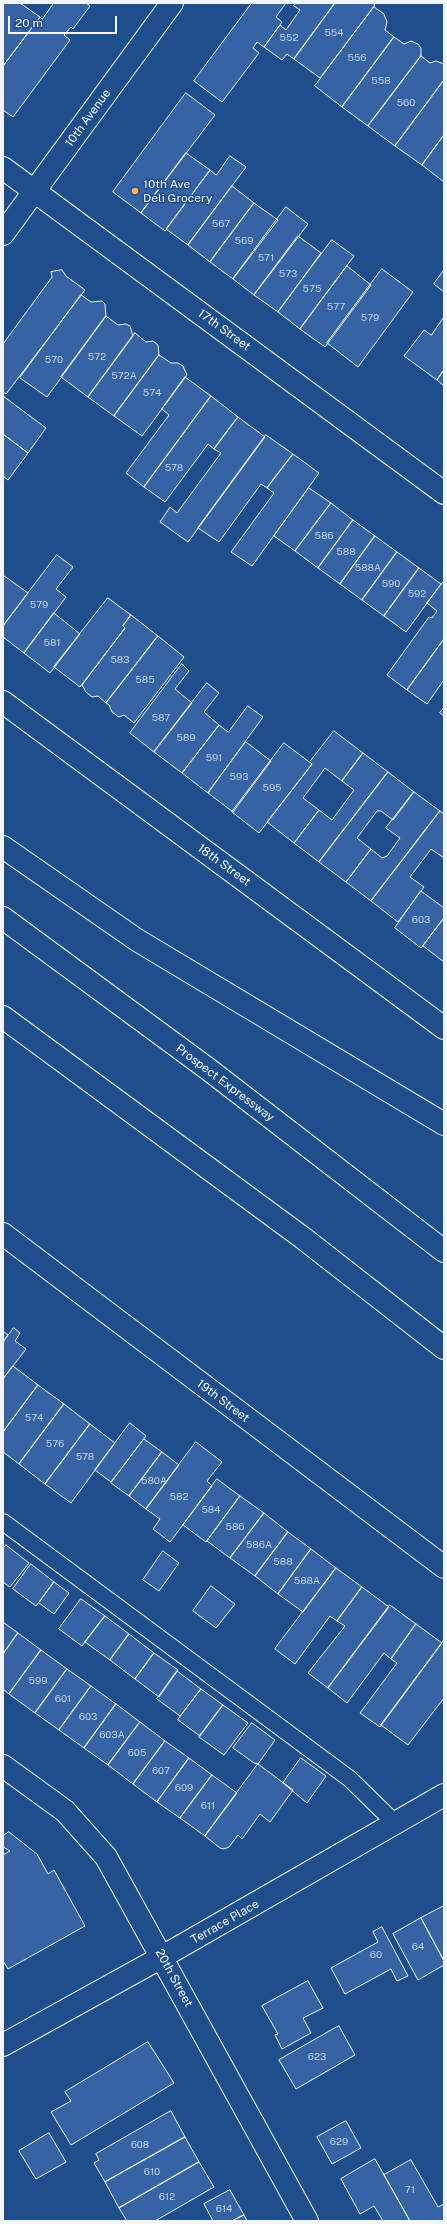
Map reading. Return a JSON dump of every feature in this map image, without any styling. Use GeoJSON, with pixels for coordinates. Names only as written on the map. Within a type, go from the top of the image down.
{"type":"FeatureCollection","features":[{"type":"Feature","properties":{"kind":"main road","name":"10th Avenue"},"geometry":{"type":"LineString","coordinates":[[3,234],[172,3]]}},
{"type":"Feature","properties":{"kind":"main road","name":"17th Street"},"geometry":{"type":"LineString","coordinates":[[3,168],[444,493]]}},
{"type":"Feature","properties":{"kind":"main road","name":"18th Street"},"geometry":{"type":"LineString","coordinates":[[3,702],[444,1028]]}},
{"type":"Feature","properties":{"kind":"main road"},"geometry":{"type":"LineString","coordinates":[[3,847],[137,940],[444,1124]]}},
{"type":"Feature","properties":{"kind":"main road","name":"Prospect Expressway"},"geometry":{"type":"LineString","coordinates":[[3,918],[208,1069],[444,1251]]}},
{"type":"Feature","properties":{"kind":"main road"},"geometry":{"type":"LineString","coordinates":[[3,1017],[303,1238],[444,1348]]}},
{"type":"Feature","properties":{"kind":"main road","name":"19th Street"},"geometry":{"type":"LineString","coordinates":[[3,1234],[444,1567]]}},
{"type":"Feature","properties":{"kind":"main road","name":"20th Street"},"geometry":{"type":"LineString","coordinates":[[3,1766],[64,1811],[106,1857],[307,2221]]}},
{"type":"Feature","properties":{"kind":"main road","name":"Terrace Place"},"geometry":{"type":"LineString","coordinates":[[3,2045],[162,1957],[443,1796]]}},
{"type":"Feature","properties":{"kind":"lane"},"geometry":{"type":"LineString","coordinates":[[3,1522],[350,1779],[396,1824]]}},
{"type":"Feature","properties":{"kind":"building"},"geometry":{"type":"Polygon","coordinates":[[[3,3],[20,3],[40,17],[3,66],[3,3]]]}},
{"type":"Feature","properties":{"kind":"building"},"geometry":{"type":"Polygon","coordinates":[[[54,3],[86,3],[90,6],[73,29],[71,27],[64,35],[70,40],[13,117],[3,110],[3,66],[40,17],[42,19],[54,3]]]}},
{"type":"Feature","properties":{"kind":"building"},"geometry":{"type":"Polygon","coordinates":[[[252,3],[286,3],[276,17],[282,22],[264,47],[257,42],[253,48],[259,53],[222,102],[194,81],[252,3]]]}},
{"type":"Feature","properties":{"kind":"building"},"geometry":{"type":"Polygon","coordinates":[[[296,3],[335,3],[294,59],[287,54],[282,60],[264,47],[280,25],[286,30],[300,10],[294,6],[296,3]]]}},
{"type":"Feature","properties":{"kind":"building"},"geometry":{"type":"Polygon","coordinates":[[[335,3],[372,3],[375,5],[320,78],[294,59],[335,3]]]}},
{"type":"Feature","properties":{"kind":"building"},"geometry":{"type":"Polygon","coordinates":[[[374,7],[384,14],[387,22],[385,30],[394,37],[342,107],[315,86],[374,7]]]}},
{"type":"Feature","properties":{"kind":"building"},"geometry":{"type":"Polygon","coordinates":[[[394,37],[404,44],[411,41],[418,44],[421,48],[421,56],[368,126],[342,107],[394,37]]]}},
{"type":"Feature","properties":{"kind":"building"},"geometry":{"type":"Polygon","coordinates":[[[421,56],[430,63],[436,61],[444,64],[444,80],[395,146],[368,126],[421,56]]]}},
{"type":"Feature","properties":{"kind":"building"},"geometry":{"type":"Polygon","coordinates":[[[444,80],[444,135],[422,165],[395,146],[444,80]]]}},
{"type":"Feature","properties":{"kind":"building"},"geometry":{"type":"Polygon","coordinates":[[[186,93],[215,115],[141,213],[113,192],[186,93]]]}},
{"type":"Feature","properties":{"kind":"building"},"geometry":{"type":"Polygon","coordinates":[[[444,135],[444,182],[422,165],[444,135]]]}},
{"type":"Feature","properties":{"kind":"building"},"geometry":{"type":"Polygon","coordinates":[[[186,153],[210,170],[165,231],[141,213],[186,153]]]}},
{"type":"Feature","properties":{"kind":"building"},"geometry":{"type":"Polygon","coordinates":[[[230,156],[246,167],[188,245],[166,229],[210,170],[216,175],[230,156]]]}},
{"type":"Feature","properties":{"kind":"building"},"geometry":{"type":"Polygon","coordinates":[[[232,186],[254,203],[210,262],[188,245],[232,186]]]}},
{"type":"Feature","properties":{"kind":"building"},"geometry":{"type":"Polygon","coordinates":[[[254,203],[278,220],[233,279],[210,262],[254,203]]]}},
{"type":"Feature","properties":{"kind":"building"},"geometry":{"type":"Polygon","coordinates":[[[286,207],[308,224],[254,295],[233,279],[286,207]]]}},
{"type":"Feature","properties":{"kind":"building"},"geometry":{"type":"Polygon","coordinates":[[[298,236],[321,253],[278,312],[254,295],[298,236]]]}},
{"type":"Feature","properties":{"kind":"building"},"geometry":{"type":"Polygon","coordinates":[[[332,240],[354,256],[300,329],[278,312],[332,240]]]}},
{"type":"Feature","properties":{"kind":"building"},"geometry":{"type":"Polygon","coordinates":[[[347,266],[371,285],[325,347],[300,329],[347,266]]]}},
{"type":"Feature","properties":{"kind":"building"},"geometry":{"type":"Polygon","coordinates":[[[382,269],[413,292],[358,367],[327,343],[382,269]]]}},
{"type":"Feature","properties":{"kind":"building"},"geometry":{"type":"Polygon","coordinates":[[[62,270],[66,276],[85,290],[6,394],[3,392],[3,344],[52,277],[51,272],[62,270]]]}},
{"type":"Feature","properties":{"kind":"building"},"geometry":{"type":"Polygon","coordinates":[[[444,270],[444,292],[434,284],[444,270]]]}},
{"type":"Feature","properties":{"kind":"building"},"geometry":{"type":"Polygon","coordinates":[[[81,295],[91,302],[102,301],[105,304],[106,316],[47,397],[20,378],[81,295]]]}},
{"type":"Feature","properties":{"kind":"building"},"geometry":{"type":"Polygon","coordinates":[[[106,316],[118,325],[126,324],[130,326],[133,336],[88,397],[61,377],[106,316]]]}},
{"type":"Feature","properties":{"kind":"building"},"geometry":{"type":"Polygon","coordinates":[[[444,317],[444,370],[437,380],[404,356],[424,330],[431,335],[444,317]]]}},
{"type":"Feature","properties":{"kind":"building"},"geometry":{"type":"Polygon","coordinates":[[[135,333],[146,342],[153,341],[158,345],[159,355],[114,416],[88,397],[135,333]]]}},
{"type":"Feature","properties":{"kind":"building"},"geometry":{"type":"Polygon","coordinates":[[[159,355],[171,363],[178,363],[183,366],[187,375],[142,436],[114,416],[159,355]]]}},
{"type":"Feature","properties":{"kind":"building"},"geometry":{"type":"Polygon","coordinates":[[[444,370],[444,386],[437,380],[444,370]]]}},
{"type":"Feature","properties":{"kind":"building"},"geometry":{"type":"Polygon","coordinates":[[[185,377],[211,396],[144,487],[126,473],[169,415],[162,409],[185,377]]]}},
{"type":"Feature","properties":{"kind":"building"},"geometry":{"type":"Polygon","coordinates":[[[3,396],[46,428],[28,453],[3,434],[3,396]]]}},
{"type":"Feature","properties":{"kind":"building"},"geometry":{"type":"Polygon","coordinates":[[[211,396],[238,417],[214,449],[208,444],[165,502],[144,487],[211,396]]]}},
{"type":"Feature","properties":{"kind":"building"},"geometry":{"type":"Polygon","coordinates":[[[238,417],[265,437],[188,542],[160,522],[170,507],[177,513],[221,453],[214,449],[238,417]]]}},
{"type":"Feature","properties":{"kind":"building"},"geometry":{"type":"Polygon","coordinates":[[[3,434],[28,453],[8,480],[3,476],[3,434]]]}},
{"type":"Feature","properties":{"kind":"building"},"geometry":{"type":"Polygon","coordinates":[[[266,435],[293,454],[267,488],[261,484],[219,542],[198,528],[266,435]]]}},
{"type":"Feature","properties":{"kind":"building"},"geometry":{"type":"Polygon","coordinates":[[[293,454],[319,473],[252,566],[231,552],[274,493],[267,488],[293,454]]]}},
{"type":"Feature","properties":{"kind":"building"},"geometry":{"type":"Polygon","coordinates":[[[309,488],[331,503],[295,551],[274,536],[309,488]]]}},
{"type":"Feature","properties":{"kind":"building"},"geometry":{"type":"Polygon","coordinates":[[[331,503],[353,520],[318,568],[295,551],[331,503]]]}},
{"type":"Feature","properties":{"kind":"building"},"geometry":{"type":"Polygon","coordinates":[[[353,520],[375,536],[340,584],[318,568],[353,520]]]}},
{"type":"Feature","properties":{"kind":"building"},"geometry":{"type":"Polygon","coordinates":[[[375,536],[397,552],[362,600],[340,584],[375,536]]]}},
{"type":"Feature","properties":{"kind":"building"},"geometry":{"type":"Polygon","coordinates":[[[397,552],[419,568],[384,616],[362,600],[397,552]]]}},
{"type":"Feature","properties":{"kind":"building"},"geometry":{"type":"Polygon","coordinates":[[[57,555],[73,567],[56,589],[66,597],[24,653],[3,637],[3,626],[57,555]]]}},
{"type":"Feature","properties":{"kind":"building"},"geometry":{"type":"Polygon","coordinates":[[[419,568],[441,584],[406,632],[384,616],[419,568]]]}},
{"type":"Feature","properties":{"kind":"building"},"geometry":{"type":"Polygon","coordinates":[[[3,575],[28,593],[3,626],[3,575]]]}},
{"type":"Feature","properties":{"kind":"building"},"geometry":{"type":"Polygon","coordinates":[[[444,581],[444,639],[407,690],[387,675],[429,617],[432,618],[437,611],[427,603],[444,581]]]}},
{"type":"Feature","properties":{"kind":"building"},"geometry":{"type":"Polygon","coordinates":[[[108,598],[131,615],[123,626],[125,628],[80,687],[54,667],[108,598]]]}},
{"type":"Feature","properties":{"kind":"building"},"geometry":{"type":"Polygon","coordinates":[[[54,613],[80,634],[50,673],[24,653],[54,613]]]}},
{"type":"Feature","properties":{"kind":"building"},"geometry":{"type":"Polygon","coordinates":[[[131,615],[158,636],[106,703],[98,696],[92,697],[86,692],[82,685],[125,628],[123,626],[131,615]]]}},
{"type":"Feature","properties":{"kind":"building"},"geometry":{"type":"Polygon","coordinates":[[[158,636],[184,657],[134,723],[124,715],[119,717],[112,712],[109,705],[106,703],[158,636]]]}},
{"type":"Feature","properties":{"kind":"building"},"geometry":{"type":"Polygon","coordinates":[[[444,639],[444,680],[427,704],[407,690],[444,639]]]}},
{"type":"Feature","properties":{"kind":"building"},"geometry":{"type":"Polygon","coordinates":[[[182,664],[189,671],[175,689],[192,703],[154,752],[130,733],[182,664]]]}},
{"type":"Feature","properties":{"kind":"building"},"geometry":{"type":"Polygon","coordinates":[[[207,683],[219,693],[204,712],[219,725],[182,773],[154,752],[207,683]]]}},
{"type":"Feature","properties":{"kind":"building"},"geometry":{"type":"Polygon","coordinates":[[[248,706],[263,717],[208,793],[182,773],[219,725],[228,732],[248,706]]]}},
{"type":"Feature","properties":{"kind":"building"},"geometry":{"type":"Polygon","coordinates":[[[444,708],[444,716],[440,713],[444,708]]]}},
{"type":"Feature","properties":{"kind":"building"},"geometry":{"type":"Polygon","coordinates":[[[334,731],[363,753],[342,781],[325,768],[303,798],[319,810],[294,843],[267,822],[312,764],[310,762],[334,731]]]}},
{"type":"Feature","properties":{"kind":"building"},"geometry":{"type":"Polygon","coordinates":[[[246,742],[271,761],[233,812],[208,793],[246,742]]]}},
{"type":"Feature","properties":{"kind":"building"},"geometry":{"type":"Polygon","coordinates":[[[284,743],[312,764],[259,833],[232,812],[284,743]]]}},
{"type":"Feature","properties":{"kind":"building"},"geometry":{"type":"Polygon","coordinates":[[[363,753],[388,772],[319,862],[294,843],[319,810],[332,820],[354,790],[342,781],[363,753]]]}},
{"type":"Feature","properties":{"kind":"building"},"geometry":{"type":"Polygon","coordinates":[[[388,772],[414,792],[393,820],[381,811],[377,811],[357,838],[371,849],[346,882],[319,862],[388,772]]]}},
{"type":"Feature","properties":{"kind":"building"},"geometry":{"type":"Polygon","coordinates":[[[414,792],[440,811],[371,901],[346,882],[371,849],[382,858],[387,856],[400,838],[386,828],[414,792]]]}},
{"type":"Feature","properties":{"kind":"building"},"geometry":{"type":"Polygon","coordinates":[[[440,811],[444,814],[444,858],[431,849],[410,877],[424,887],[398,922],[371,901],[440,811]]]}},
{"type":"Feature","properties":{"kind":"building"},"geometry":{"type":"Polygon","coordinates":[[[421,891],[444,908],[444,918],[421,948],[395,928],[421,891]]]}},
{"type":"Feature","properties":{"kind":"building"},"geometry":{"type":"Polygon","coordinates":[[[444,918],[444,962],[423,946],[444,918]]]}},
{"type":"Feature","properties":{"kind":"building"},"geometry":{"type":"Polygon","coordinates":[[[14,1328],[20,1333],[15,1341],[26,1349],[3,1379],[3,1342],[14,1328]]]}},
{"type":"Feature","properties":{"kind":"building"},"geometry":{"type":"Polygon","coordinates":[[[3,1331],[8,1335],[3,1342],[3,1331]]]}},
{"type":"Feature","properties":{"kind":"building"},"geometry":{"type":"Polygon","coordinates":[[[13,1366],[38,1385],[3,1432],[3,1379],[13,1366]]]}},
{"type":"Feature","properties":{"kind":"building"},"geometry":{"type":"Polygon","coordinates":[[[38,1385],[64,1404],[19,1464],[3,1452],[3,1432],[38,1385]]]}},
{"type":"Feature","properties":{"kind":"building"},"geometry":{"type":"Polygon","coordinates":[[[64,1404],[90,1424],[45,1484],[19,1464],[64,1404]]]}},
{"type":"Feature","properties":{"kind":"building"},"geometry":{"type":"Polygon","coordinates":[[[130,1423],[146,1436],[111,1482],[95,1470],[130,1423]]]}},
{"type":"Feature","properties":{"kind":"building"},"geometry":{"type":"Polygon","coordinates":[[[90,1424],[115,1443],[71,1503],[45,1484],[90,1424]]]}},
{"type":"Feature","properties":{"kind":"building"},"geometry":{"type":"Polygon","coordinates":[[[144,1439],[162,1452],[129,1496],[111,1483],[144,1439]]]}},
{"type":"Feature","properties":{"kind":"building"},"geometry":{"type":"Polygon","coordinates":[[[196,1442],[222,1462],[207,1481],[212,1486],[170,1542],[153,1529],[160,1519],[146,1509],[196,1442]]]}},
{"type":"Feature","properties":{"kind":"building"},"geometry":{"type":"Polygon","coordinates":[[[162,1452],[179,1465],[146,1509],[129,1496],[162,1452]]]}},
{"type":"Feature","properties":{"kind":"building"},"geometry":{"type":"Polygon","coordinates":[[[217,1479],[240,1496],[206,1542],[183,1525],[217,1479]]]}},
{"type":"Feature","properties":{"kind":"building"},"geometry":{"type":"Polygon","coordinates":[[[240,1496],[264,1513],[230,1558],[207,1541],[240,1496]]]}},
{"type":"Feature","properties":{"kind":"building"},"geometry":{"type":"Polygon","coordinates":[[[264,1513],[288,1532],[255,1576],[230,1558],[264,1513]]]}},
{"type":"Feature","properties":{"kind":"building"},"geometry":{"type":"Polygon","coordinates":[[[288,1532],[311,1549],[278,1594],[255,1576],[288,1532]]]}},
{"type":"Feature","properties":{"kind":"building"},"geometry":{"type":"Polygon","coordinates":[[[6,1545],[29,1563],[10,1587],[3,1582],[3,1549],[6,1545]]]}},
{"type":"Feature","properties":{"kind":"building"},"geometry":{"type":"Polygon","coordinates":[[[311,1549],[336,1568],[303,1612],[278,1594],[311,1549]]]}},
{"type":"Feature","properties":{"kind":"building"},"geometry":{"type":"Polygon","coordinates":[[[163,1551],[179,1563],[159,1591],[143,1580],[163,1551]]]}},
{"type":"Feature","properties":{"kind":"building"},"geometry":{"type":"Polygon","coordinates":[[[31,1564],[54,1582],[36,1606],[13,1589],[31,1564]]]}},
{"type":"Feature","properties":{"kind":"building"},"geometry":{"type":"Polygon","coordinates":[[[336,1568],[362,1587],[337,1621],[330,1616],[295,1664],[275,1649],[336,1568]]]}},
{"type":"Feature","properties":{"kind":"building"},"geometry":{"type":"Polygon","coordinates":[[[54,1582],[69,1593],[54,1614],[39,1603],[54,1582]]]}},
{"type":"Feature","properties":{"kind":"building"},"geometry":{"type":"Polygon","coordinates":[[[211,1586],[235,1604],[216,1628],[193,1611],[211,1586]]]}},
{"type":"Feature","properties":{"kind":"building"},"geometry":{"type":"Polygon","coordinates":[[[362,1587],[389,1607],[328,1688],[308,1673],[345,1626],[337,1621],[362,1587]]]}},
{"type":"Feature","properties":{"kind":"building"},"geometry":{"type":"Polygon","coordinates":[[[81,1599],[105,1616],[82,1646],[59,1629],[81,1599]]]}},
{"type":"Feature","properties":{"kind":"building"},"geometry":{"type":"Polygon","coordinates":[[[390,1605],[416,1624],[391,1659],[384,1653],[347,1703],[328,1688],[390,1605]]]}},
{"type":"Feature","properties":{"kind":"building"},"geometry":{"type":"Polygon","coordinates":[[[105,1616],[129,1634],[110,1660],[85,1642],[105,1616]]]}},
{"type":"Feature","properties":{"kind":"building"},"geometry":{"type":"Polygon","coordinates":[[[3,1622],[18,1633],[3,1654],[3,1622]]]}},
{"type":"Feature","properties":{"kind":"building"},"geometry":{"type":"Polygon","coordinates":[[[416,1624],[442,1643],[380,1727],[360,1713],[397,1663],[391,1659],[416,1624]]]}},
{"type":"Feature","properties":{"kind":"building"},"geometry":{"type":"Polygon","coordinates":[[[18,1633],[41,1650],[9,1694],[3,1689],[3,1654],[18,1633]]]}},
{"type":"Feature","properties":{"kind":"building"},"geometry":{"type":"Polygon","coordinates":[[[129,1634],[154,1653],[135,1679],[110,1660],[129,1634]]]}},
{"type":"Feature","properties":{"kind":"building"},"geometry":{"type":"Polygon","coordinates":[[[444,1640],[444,1698],[408,1745],[381,1725],[444,1640]]]}},
{"type":"Feature","properties":{"kind":"building"},"geometry":{"type":"Polygon","coordinates":[[[41,1650],[67,1669],[35,1713],[9,1694],[41,1650]]]}},
{"type":"Feature","properties":{"kind":"building"},"geometry":{"type":"Polygon","coordinates":[[[154,1653],[178,1670],[159,1697],[135,1679],[154,1653]]]}},
{"type":"Feature","properties":{"kind":"building"},"geometry":{"type":"Polygon","coordinates":[[[67,1669],[91,1686],[59,1730],[35,1713],[67,1669]]]}},
{"type":"Feature","properties":{"kind":"building"},"geometry":{"type":"Polygon","coordinates":[[[177,1671],[201,1689],[180,1716],[157,1699],[177,1671]]]}},
{"type":"Feature","properties":{"kind":"building"},"geometry":{"type":"Polygon","coordinates":[[[91,1686],[116,1704],[84,1748],[59,1730],[91,1686]]]}},
{"type":"Feature","properties":{"kind":"building"},"geometry":{"type":"Polygon","coordinates":[[[201,1689],[223,1705],[200,1736],[178,1720],[201,1689]]]}},
{"type":"Feature","properties":{"kind":"building"},"geometry":{"type":"Polygon","coordinates":[[[116,1704],[140,1722],[108,1765],[84,1748],[116,1704]]]}},
{"type":"Feature","properties":{"kind":"building"},"geometry":{"type":"Polygon","coordinates":[[[223,1705],[248,1723],[224,1755],[199,1737],[223,1705]]]}},
{"type":"Feature","properties":{"kind":"building"},"geometry":{"type":"Polygon","coordinates":[[[140,1722],[165,1741],[133,1784],[108,1765],[140,1722]]]}},
{"type":"Feature","properties":{"kind":"building"},"geometry":{"type":"Polygon","coordinates":[[[252,1723],[275,1740],[258,1764],[254,1763],[233,1748],[252,1723]]]}},
{"type":"Feature","properties":{"kind":"building"},"geometry":{"type":"Polygon","coordinates":[[[165,1741],[189,1758],[157,1802],[133,1784],[165,1741]]]}},
{"type":"Feature","properties":{"kind":"building"},"geometry":{"type":"Polygon","coordinates":[[[189,1758],[212,1775],[180,1818],[157,1802],[189,1758]]]}},
{"type":"Feature","properties":{"kind":"building"},"geometry":{"type":"Polygon","coordinates":[[[301,1758],[326,1776],[307,1803],[283,1783],[301,1758]]]}},
{"type":"Feature","properties":{"kind":"building"},"geometry":{"type":"Polygon","coordinates":[[[258,1764],[293,1790],[270,1822],[260,1814],[242,1839],[238,1835],[229,1847],[224,1849],[220,1848],[205,1836],[258,1764]]]}},
{"type":"Feature","properties":{"kind":"building"},"geometry":{"type":"Polygon","coordinates":[[[212,1775],[237,1793],[205,1836],[180,1818],[212,1775]]]}},
{"type":"Feature","properties":{"kind":"building"},"geometry":{"type":"Polygon","coordinates":[[[9,1832],[37,1854],[48,1874],[54,1870],[85,1926],[8,1969],[3,1961],[3,1855],[10,1851],[3,1847],[3,1836],[9,1832]]]}},
{"type":"Feature","properties":{"kind":"building"},"geometry":{"type":"Polygon","coordinates":[[[444,1906],[444,1961],[421,1918],[444,1906]]]}},
{"type":"Feature","properties":{"kind":"building"},"geometry":{"type":"Polygon","coordinates":[[[421,1918],[444,1961],[444,1965],[418,1980],[393,1934],[421,1918]]]}},
{"type":"Feature","properties":{"kind":"building"},"geometry":{"type":"Polygon","coordinates":[[[382,1927],[408,1976],[397,1981],[391,1969],[345,1994],[331,1968],[378,1942],[373,1932],[382,1927]]]}},
{"type":"Feature","properties":{"kind":"building"},"geometry":{"type":"Polygon","coordinates":[[[308,1981],[323,2008],[303,2018],[311,2033],[282,2049],[275,2035],[278,2034],[262,2006],[308,1981]]]}},
{"type":"Feature","properties":{"kind":"building"},"geometry":{"type":"Polygon","coordinates":[[[339,2026],[355,2055],[296,2089],[279,2060],[339,2026]]]}},
{"type":"Feature","properties":{"kind":"building"},"geometry":{"type":"Polygon","coordinates":[[[148,2042],[174,2083],[71,2145],[51,2112],[71,2101],[65,2092],[148,2042]]]}},
{"type":"Feature","properties":{"kind":"building"},"geometry":{"type":"Polygon","coordinates":[[[171,2111],[185,2137],[105,2182],[94,2163],[99,2160],[96,2154],[171,2111]]]}},
{"type":"Feature","properties":{"kind":"building"},"geometry":{"type":"Polygon","coordinates":[[[346,2121],[361,2148],[332,2164],[317,2137],[346,2121]]]}},
{"type":"Feature","properties":{"kind":"building"},"geometry":{"type":"Polygon","coordinates":[[[49,2133],[66,2162],[36,2179],[19,2151],[49,2133]]]}},
{"type":"Feature","properties":{"kind":"building"},"geometry":{"type":"Polygon","coordinates":[[[185,2137],[199,2162],[119,2208],[105,2182],[185,2137]]]}},
{"type":"Feature","properties":{"kind":"building"},"geometry":{"type":"Polygon","coordinates":[[[375,2159],[410,2221],[383,2221],[374,2206],[360,2214],[341,2179],[375,2159]]]}},
{"type":"Feature","properties":{"kind":"building"},"geometry":{"type":"Polygon","coordinates":[[[411,2160],[438,2207],[444,2204],[444,2221],[410,2221],[384,2175],[411,2160]]]}},
{"type":"Feature","properties":{"kind":"building"},"geometry":{"type":"Polygon","coordinates":[[[199,2162],[214,2187],[155,2221],[127,2221],[119,2208],[199,2162]]]}},
{"type":"Feature","properties":{"kind":"building"},"geometry":{"type":"Polygon","coordinates":[[[230,2190],[244,2215],[232,2221],[213,2221],[204,2204],[230,2190]]]}},
{"type":"Feature","properties":{"kind":"building"},"geometry":{"type":"Polygon","coordinates":[[[244,2215],[247,2221],[232,2221],[244,2215]]]}},
{"type":"Feature","properties":{"kind":"place","name":"10th Ave Deli Grocery"},"geometry":{"type":"Point","coordinates":[135,191]}}]}
